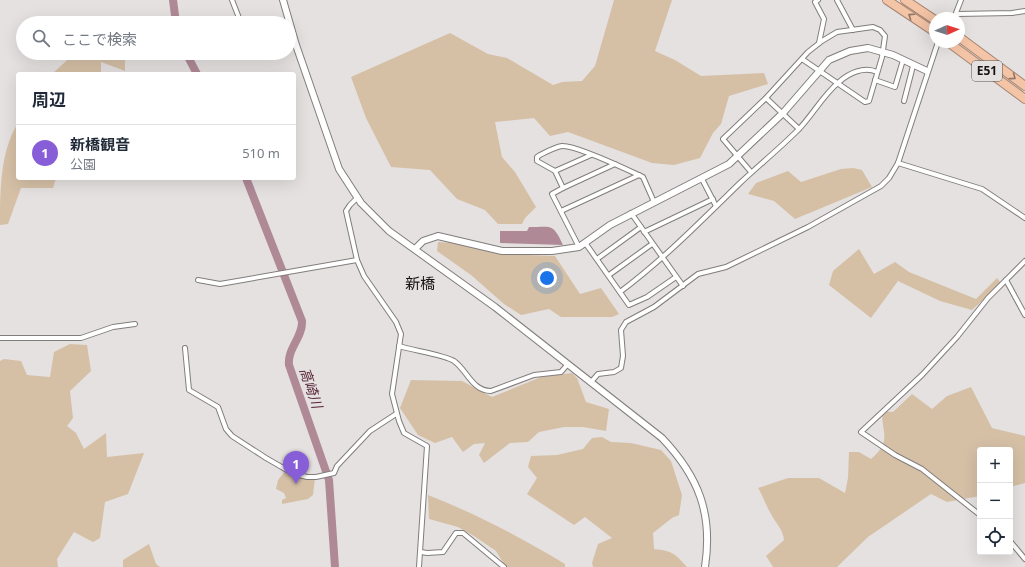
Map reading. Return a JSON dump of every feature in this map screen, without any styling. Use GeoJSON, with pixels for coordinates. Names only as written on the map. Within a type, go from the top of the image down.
{"type":"FeatureCollection","features":[{"type":"Feature","properties":{"kind":"highway"},"geometry":{"type":"LineString","coordinates":[[887,0],[929,28]]}},
{"type":"Feature","properties":{"kind":"highway"},"geometry":{"type":"LineString","coordinates":[[905,0],[929,16]]}},
{"type":"Feature","properties":{"kind":"highway","name":"E51"},"geometry":{"type":"LineString","coordinates":[[965,41],[1025,86]]}},
{"type":"Feature","properties":{"kind":"highway","name":"E51"},"geometry":{"type":"LineString","coordinates":[[956,48],[1025,99]]}},
{"type":"Feature","properties":{"kind":"street"},"geometry":{"type":"LineString","coordinates":[[232,0],[238,16]]}},
{"type":"Feature","properties":{"kind":"street"},"geometry":{"type":"LineString","coordinates":[[283,0],[288,16]]}},
{"type":"Feature","properties":{"kind":"street"},"geometry":{"type":"LineString","coordinates":[[818,0],[814,2],[824,19],[819,43]]}},
{"type":"Feature","properties":{"kind":"street"},"geometry":{"type":"LineString","coordinates":[[837,0],[853,30]]}},
{"type":"Feature","properties":{"kind":"street"},"geometry":{"type":"LineString","coordinates":[[956,12],[961,0]]}},
{"type":"Feature","properties":{"kind":"street"},"geometry":{"type":"LineString","coordinates":[[965,15],[1025,11]]}},
{"type":"Feature","properties":{"kind":"street"},"geometry":{"type":"LineString","coordinates":[[751,172],[723,139],[766,98],[802,58],[819,43],[837,32],[873,27],[880,30],[885,36],[884,52],[869,101],[865,102],[802,58]]}},
{"type":"Feature","properties":{"kind":"street"},"geometry":{"type":"LineString","coordinates":[[296,45],[339,168],[357,198],[389,231],[495,307],[662,438],[684,463],[697,487],[706,517],[708,534],[705,567]]}},
{"type":"Feature","properties":{"kind":"street"},"geometry":{"type":"LineString","coordinates":[[415,249],[423,241],[438,236],[502,250],[552,251],[579,247],[586,244],[610,225],[631,213],[702,179],[723,168],[738,157],[783,113],[829,60],[850,51],[868,48],[884,52],[927,72]]}},
{"type":"Feature","properties":{"kind":"street"},"geometry":{"type":"LineString","coordinates":[[591,382],[598,374],[614,372],[621,368],[623,356],[621,330],[623,325],[654,307],[701,273],[726,267],[854,202],[881,186],[889,178],[898,163],[936,48]]}},
{"type":"Feature","properties":{"kind":"street"},"geometry":{"type":"LineString","coordinates":[[875,80],[895,87],[903,60]]}},
{"type":"Feature","properties":{"kind":"street"},"geometry":{"type":"LineString","coordinates":[[904,101],[913,66]]}},
{"type":"Feature","properties":{"kind":"street"},"geometry":{"type":"LineString","coordinates":[[620,292],[662,258],[751,172],[799,129],[838,82],[850,74],[862,70],[870,69],[877,72]]}},
{"type":"Feature","properties":{"kind":"street"},"geometry":{"type":"LineString","coordinates":[[766,98],[799,129]]}},
{"type":"Feature","properties":{"kind":"street"},"geometry":{"type":"LineString","coordinates":[[563,188],[556,171],[539,163],[537,157],[561,146],[568,146],[615,164],[643,177],[654,202]]}},
{"type":"Feature","properties":{"kind":"street"},"geometry":{"type":"LineString","coordinates":[[556,171],[592,155]]}},
{"type":"Feature","properties":{"kind":"street"},"geometry":{"type":"LineString","coordinates":[[898,163],[982,189],[1025,218]]}},
{"type":"Feature","properties":{"kind":"street"},"geometry":{"type":"LineString","coordinates":[[579,247],[552,194],[615,164]]}},
{"type":"Feature","properties":{"kind":"street"},"geometry":{"type":"LineString","coordinates":[[561,211],[639,175]]}},
{"type":"Feature","properties":{"kind":"street"},"geometry":{"type":"LineString","coordinates":[[702,179],[716,206]]}},
{"type":"Feature","properties":{"kind":"street"},"geometry":{"type":"LineString","coordinates":[[357,198],[346,211],[357,260],[364,276],[396,322],[401,334],[392,394],[396,414],[404,433],[427,446],[419,567]]}},
{"type":"Feature","properties":{"kind":"street"},"geometry":{"type":"LineString","coordinates":[[644,232],[713,199]]}},
{"type":"Feature","properties":{"kind":"street"},"geometry":{"type":"LineString","coordinates":[[631,213],[683,286]]}},
{"type":"Feature","properties":{"kind":"street"},"geometry":{"type":"LineString","coordinates":[[597,259],[641,227]]}},
{"type":"Feature","properties":{"kind":"street"},"geometry":{"type":"LineString","coordinates":[[586,244],[629,305],[633,305],[676,276]]}},
{"type":"Feature","properties":{"kind":"street"},"geometry":{"type":"LineString","coordinates":[[609,275],[652,244]]}},
{"type":"Feature","properties":{"kind":"street"},"geometry":{"type":"LineString","coordinates":[[198,280],[220,284],[357,260]]}},
{"type":"Feature","properties":{"kind":"street"},"geometry":{"type":"LineString","coordinates":[[977,513],[922,469],[895,455],[861,432],[922,375],[957,337],[988,298],[1025,261]]}},
{"type":"Feature","properties":{"kind":"street"},"geometry":{"type":"LineString","coordinates":[[1006,280],[1025,315]]}},
{"type":"Feature","properties":{"kind":"street"},"geometry":{"type":"LineString","coordinates":[[0,338],[81,338],[113,327],[135,324]]}},
{"type":"Feature","properties":{"kind":"street"},"geometry":{"type":"LineString","coordinates":[[399,346],[452,360],[471,382],[486,391],[491,392],[534,375],[561,372],[567,365]]}},
{"type":"Feature","properties":{"kind":"street"},"geometry":{"type":"LineString","coordinates":[[185,348],[189,390],[218,408],[226,429],[232,436],[292,473],[316,477],[334,473],[337,466],[370,431],[396,414]]}},
{"type":"Feature","properties":{"kind":"street"},"geometry":{"type":"LineString","coordinates":[[420,552],[443,552],[456,534],[463,533],[504,567]]}},
{"type":"Feature","properties":{"kind":"street"},"geometry":{"type":"LineString","coordinates":[[1013,545],[1025,559]]}},
{"type":"Feature","properties":{"kind":"shaded area"},"geometry":{"type":"Polygon","coordinates":[[[614,0],[672,0],[655,51],[675,60],[701,76],[764,73],[768,84],[729,96],[721,124],[713,133],[700,158],[674,165],[652,163],[568,132],[550,136],[534,118],[495,122],[502,157],[515,172],[536,207],[525,218],[522,224],[498,224],[485,210],[457,199],[430,170],[391,167],[366,118],[351,77],[450,33],[488,54],[507,58],[553,85],[562,82],[582,81],[595,66],[614,0]]]}},
{"type":"Feature","properties":{"kind":"shaded area"},"geometry":{"type":"Polygon","coordinates":[[[67,60],[125,60],[125,71],[101,62],[101,72],[54,72],[67,60]]]}},
{"type":"Feature","properties":{"kind":"shaded area"},"geometry":{"type":"Polygon","coordinates":[[[16,127],[16,180],[55,180],[53,188],[21,188],[8,224],[0,225],[2,172],[4,159],[16,127]]]}},
{"type":"Feature","properties":{"kind":"shaded area"},"geometry":{"type":"Polygon","coordinates":[[[853,168],[862,170],[872,187],[795,219],[774,201],[748,194],[756,183],[788,171],[801,182],[841,169],[853,168]]]}},
{"type":"Feature","properties":{"kind":"shaded area"},"geometry":{"type":"Polygon","coordinates":[[[529,227],[551,228],[557,233],[563,245],[500,243],[500,231],[527,231],[529,227]]]}},
{"type":"Feature","properties":{"kind":"shaded area"},"geometry":{"type":"Polygon","coordinates":[[[438,242],[454,243],[498,254],[555,256],[580,294],[601,288],[619,314],[612,317],[561,317],[549,309],[521,315],[504,304],[471,275],[437,251],[438,242]]]}},
{"type":"Feature","properties":{"kind":"shaded area"},"geometry":{"type":"Polygon","coordinates":[[[859,249],[874,274],[895,262],[909,272],[976,299],[997,278],[1001,283],[972,310],[940,301],[898,281],[871,318],[829,285],[833,271],[859,249]]]}},
{"type":"Feature","properties":{"kind":"shaded area"},"geometry":{"type":"Polygon","coordinates":[[[70,344],[87,345],[91,371],[70,391],[73,418],[67,426],[76,433],[84,449],[106,433],[107,457],[144,453],[128,494],[105,502],[100,538],[93,542],[74,532],[57,559],[58,567],[0,567],[0,361],[4,359],[21,361],[27,375],[50,377],[54,352],[70,344]]]}},
{"type":"Feature","properties":{"kind":"shaded area"},"geometry":{"type":"Polygon","coordinates":[[[572,373],[577,378],[586,402],[609,409],[606,431],[583,427],[564,427],[539,432],[528,442],[510,443],[484,463],[479,455],[485,443],[474,444],[463,452],[452,437],[435,443],[418,435],[400,408],[411,380],[462,381],[492,397],[541,377],[572,373]]]}},
{"type":"Feature","properties":{"kind":"shaded area"},"geometry":{"type":"Polygon","coordinates":[[[971,387],[992,428],[1025,436],[1025,483],[1013,486],[1013,447],[977,447],[977,497],[947,502],[931,494],[868,537],[837,567],[773,567],[766,556],[784,540],[781,530],[769,511],[758,488],[788,478],[819,478],[845,493],[848,478],[849,452],[859,452],[871,459],[882,447],[884,437],[882,411],[893,412],[912,394],[932,409],[947,396],[971,387]]]}},
{"type":"Feature","properties":{"kind":"shaded area"},"geometry":{"type":"Polygon","coordinates":[[[602,437],[611,442],[631,443],[661,450],[671,461],[682,495],[679,515],[672,518],[653,533],[654,549],[673,554],[687,567],[593,567],[592,563],[598,544],[612,538],[585,517],[574,525],[527,494],[537,478],[528,467],[531,456],[557,455],[583,449],[592,438],[602,437]]]}},
{"type":"Feature","properties":{"kind":"shaded area"},"geometry":{"type":"Polygon","coordinates":[[[286,470],[315,478],[313,495],[308,499],[282,504],[282,500],[286,498],[284,493],[276,489],[278,480],[286,470]]]}},
{"type":"Feature","properties":{"kind":"shaded area"},"geometry":{"type":"Polygon","coordinates":[[[428,495],[481,518],[515,535],[565,564],[565,567],[506,567],[496,551],[474,536],[458,527],[429,519],[428,495]]]}},
{"type":"Feature","properties":{"kind":"shaded area"},"geometry":{"type":"Polygon","coordinates":[[[149,544],[156,564],[160,567],[123,567],[123,560],[149,544]]]}},
{"type":"Feature","properties":{"kind":"waterway","name":"高崎川"},"geometry":{"type":"LineString","coordinates":[[173,0],[175,16]]}},
{"type":"Feature","properties":{"kind":"waterway","name":"高崎川"},"geometry":{"type":"LineString","coordinates":[[190,60],[196,72]]}},
{"type":"Feature","properties":{"kind":"waterway","name":"高崎川"},"geometry":{"type":"LineString","coordinates":[[247,180],[302,321],[302,327],[290,354],[289,365],[329,480],[335,567]]}},
{"type":"Feature","properties":{"kind":"place","name":"新橋観音"},"geometry":{"type":"Point","coordinates":[296,484]}},
{"type":"Feature","properties":{"kind":"district","name":"新橋"},"geometry":{"type":"Point","coordinates":[420,284]}}]}
